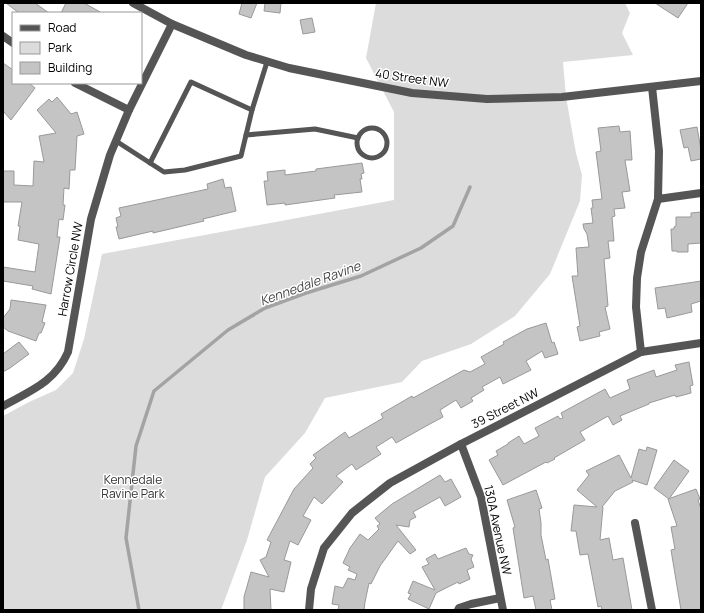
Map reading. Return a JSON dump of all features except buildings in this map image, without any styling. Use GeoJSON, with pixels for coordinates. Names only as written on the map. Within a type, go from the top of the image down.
{"type":"FeatureCollection","features":[{"type":"Feature","properties":{"kind":"street","name":"40 Street NW"},"geometry":{"type":"LineString","coordinates":[[133,3],[172,24],[246,55],[267,62],[412,93],[488,99],[562,97],[652,88],[701,81]]}},
{"type":"Feature","properties":{"kind":"street","name":"Harrow Circle NW"},"geometry":{"type":"LineString","coordinates":[[3,406],[41,384],[53,375],[62,364],[68,352],[91,219],[110,155],[129,110],[172,24]]}},
{"type":"Feature","properties":{"kind":"street"},"geometry":{"type":"LineString","coordinates":[[3,36],[12,42]]}},
{"type":"Feature","properties":{"kind":"street"},"geometry":{"type":"LineString","coordinates":[[77,84],[129,110]]}},
{"type":"Feature","properties":{"kind":"street"},"geometry":{"type":"LineString","coordinates":[[641,352],[636,307],[637,278],[642,252],[658,199],[659,151],[652,88]]}},
{"type":"Feature","properties":{"kind":"street"},"geometry":{"type":"LineString","coordinates":[[658,199],[701,193]]}},
{"type":"Feature","properties":{"kind":"street","name":"39 Street NW"},"geometry":{"type":"LineString","coordinates":[[309,610],[311,589],[324,548],[352,513],[390,483],[461,444],[641,352],[701,344]]}},
{"type":"Feature","properties":{"kind":"street","name":"130A Avenue NW"},"geometry":{"type":"LineString","coordinates":[[461,444],[481,496],[503,610]]}},
{"type":"Feature","properties":{"kind":"street"},"geometry":{"type":"LineString","coordinates":[[635,523],[652,610]]}},
{"type":"Feature","properties":{"kind":"street"},"geometry":{"type":"LineString","coordinates":[[458,610],[459,608],[471,604],[500,598]]}},
{"type":"Feature","properties":{"kind":"lane"},"geometry":{"type":"LineString","coordinates":[[116,141],[164,172],[185,170],[241,156],[252,110],[267,62]]}},
{"type":"Feature","properties":{"kind":"lane"},"geometry":{"type":"LineString","coordinates":[[150,163],[191,82],[252,110]]}},
{"type":"Feature","properties":{"kind":"lane"},"geometry":{"type":"LineString","coordinates":[[368,128],[378,129],[387,139],[386,149],[383,153],[374,158],[364,156],[358,148],[358,138],[364,130],[368,128]]}},
{"type":"Feature","properties":{"kind":"lane"},"geometry":{"type":"LineString","coordinates":[[246,135],[314,129],[358,138]]}},
{"type":"Feature","properties":{"kind":"green space","name":"Kennedale Ravine Park"},"geometry":{"type":"Polygon","coordinates":[[[376,3],[625,3],[630,13],[622,33],[633,55],[563,62],[566,97],[576,153],[582,175],[580,201],[550,274],[515,316],[471,344],[422,361],[402,382],[325,398],[305,433],[265,477],[247,540],[221,610],[3,610],[3,416],[56,390],[73,373],[84,339],[102,254],[394,200],[394,112],[366,58],[376,3]]]}},
{"type":"Feature","properties":{"kind":"waterway","name":"Kennedale Ravine"},"geometry":{"type":"LineString","coordinates":[[139,610],[126,538],[136,446],[154,391],[228,330],[265,308],[306,293],[361,276],[421,248],[453,226],[470,187]]}}]}
